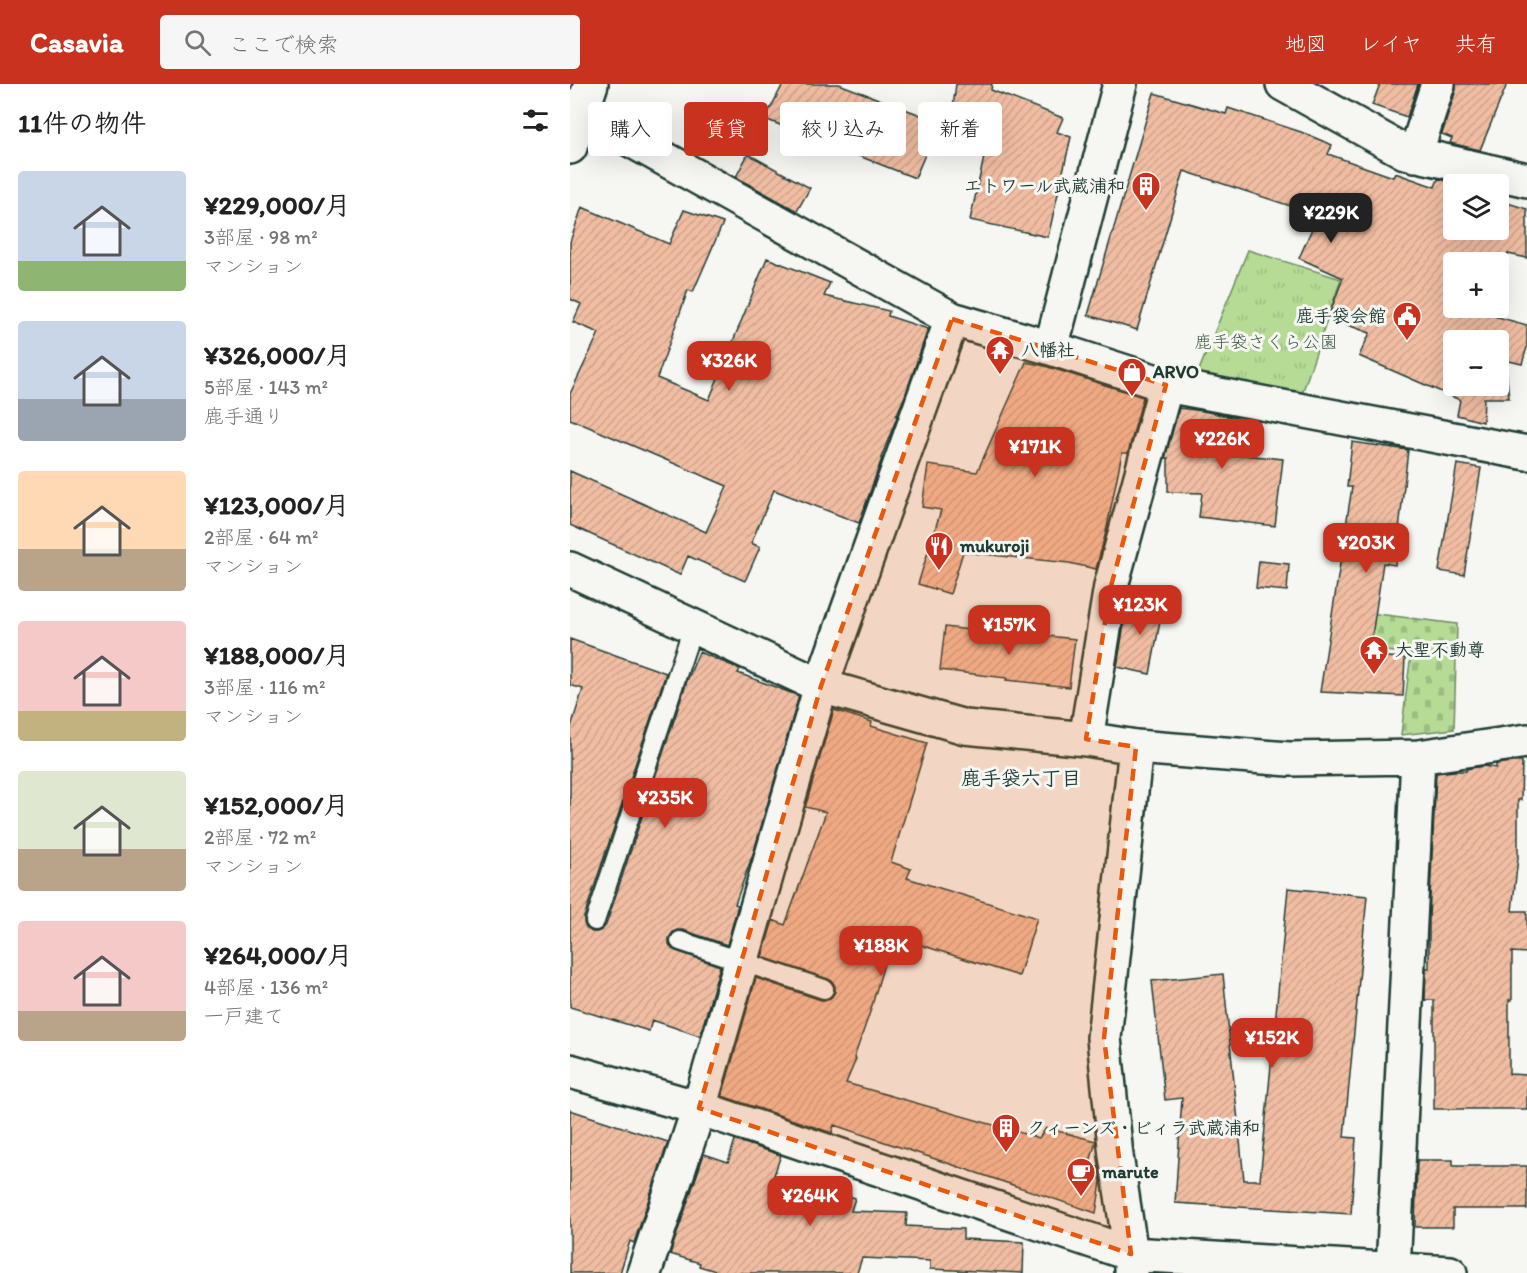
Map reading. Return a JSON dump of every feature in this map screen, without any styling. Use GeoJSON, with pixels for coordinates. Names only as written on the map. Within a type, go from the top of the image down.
{"type":"FeatureCollection","features":[{"type":"Feature","properties":{"kind":"street"},"geometry":{"type":"LineString","coordinates":[[1051,348],[1120,84]]}},
{"type":"Feature","properties":{"kind":"street"},"geometry":{"type":"LineString","coordinates":[[1282,84],[1405,152],[1527,180]]}},
{"type":"Feature","properties":{"kind":"street"},"geometry":{"type":"LineString","coordinates":[[1415,155],[1438,84]]}},
{"type":"Feature","properties":{"kind":"street"},"geometry":{"type":"LineString","coordinates":[[570,147],[581,101],[952,319],[1166,385],[1527,453]]}},
{"type":"Feature","properties":{"kind":"street"},"geometry":{"type":"LineString","coordinates":[[644,1273],[699,1108],[821,686],[952,319]]}},
{"type":"Feature","properties":{"kind":"street"},"geometry":{"type":"LineString","coordinates":[[1086,739],[1111,586],[1166,385]]}},
{"type":"Feature","properties":{"kind":"street"},"geometry":{"type":"LineString","coordinates":[[570,569],[821,686],[965,727],[1086,739],[1136,747],[1289,759],[1418,757],[1527,741]]}},
{"type":"Feature","properties":{"kind":"street"},"geometry":{"type":"LineString","coordinates":[[1131,1263],[1116,1156],[1104,1038],[1136,747]]}},
{"type":"Feature","properties":{"kind":"street"},"geometry":{"type":"LineString","coordinates":[[1393,1270],[1418,757]]}},
{"type":"Feature","properties":{"kind":"street"},"geometry":{"type":"LineString","coordinates":[[570,1071],[699,1108],[1131,1263],[1450,1273]]}},
{"type":"Feature","properties":{"kind":"lane"},"geometry":{"type":"LineString","coordinates":[[595,921],[693,627]]}},
{"type":"Feature","properties":{"kind":"lane"},"geometry":{"type":"LineString","coordinates":[[680,941],[824,989]]}},
{"type":"Feature","properties":{"kind":"highlighted area"},"geometry":{"type":"Polygon","coordinates":[[[952,319],[1166,385],[1111,586],[1086,739],[1136,747],[1104,1038],[1131,1254],[699,1108],[821,686],[952,319]]]}},
{"type":"Feature","properties":{"kind":"green space","name":"鹿手袋さくら公園"},"geometry":{"type":"Polygon","coordinates":[[[1248,250],[1341,279],[1299,403],[1193,385],[1248,250]]]}},
{"type":"Feature","properties":{"kind":"green space"},"geometry":{"type":"Polygon","coordinates":[[[1345,610],[1457,624],[1454,729],[1401,735],[1411,653],[1342,648],[1345,610]]]}},
{"type":"Feature","properties":{"kind":"building"},"geometry":{"type":"Polygon","coordinates":[[[783,84],[839,84],[886,102],[780,102],[780,125],[768,120],[768,113],[783,84]]]}},
{"type":"Feature","properties":{"kind":"building"},"geometry":{"type":"Polygon","coordinates":[[[956,84],[992,84],[991,90],[1063,118],[1057,132],[1071,137],[1048,237],[970,220],[984,156],[1002,156],[1002,102],[954,102],[956,84]]]}},
{"type":"Feature","properties":{"kind":"building"},"geometry":{"type":"Polygon","coordinates":[[[1380,84],[1418,84],[1407,117],[1372,105],[1380,84]]]}},
{"type":"Feature","properties":{"kind":"building"},"geometry":{"type":"Polygon","coordinates":[[[1456,84],[1507,84],[1480,150],[1450,143],[1452,138],[1442,134],[1456,84]]]}},
{"type":"Feature","properties":{"kind":"building"},"geometry":{"type":"Polygon","coordinates":[[[1154,93],[1226,114],[1228,108],[1301,132],[1332,145],[1328,154],[1393,177],[1395,173],[1435,187],[1438,179],[1443,180],[1443,240],[1509,240],[1509,203],[1527,209],[1527,258],[1509,254],[1509,252],[1443,252],[1443,318],[1501,318],[1527,325],[1527,347],[1522,364],[1509,361],[1509,330],[1443,330],[1443,393],[1359,356],[1370,333],[1328,318],[1343,278],[1299,258],[1318,215],[1184,171],[1137,330],[1088,315],[1154,93]]]}},
{"type":"Feature","properties":{"kind":"building"},"geometry":{"type":"Polygon","coordinates":[[[906,109],[918,114],[918,156],[924,156],[915,178],[859,156],[906,156],[906,109]]]}},
{"type":"Feature","properties":{"kind":"building"},"geometry":{"type":"Polygon","coordinates":[[[747,156],[752,156],[810,188],[797,211],[736,177],[747,156]]]}},
{"type":"Feature","properties":{"kind":"building"},"geometry":{"type":"Polygon","coordinates":[[[582,207],[669,244],[684,210],[723,223],[693,292],[688,290],[657,378],[709,400],[767,258],[830,283],[824,296],[889,311],[888,316],[928,329],[859,523],[774,490],[751,543],[760,547],[745,581],[688,556],[680,575],[570,525],[570,471],[706,532],[727,486],[570,419],[570,394],[599,333],[573,322],[581,304],[570,299],[570,242],[582,207]]]}},
{"type":"Feature","properties":{"kind":"building"},"geometry":{"type":"Polygon","coordinates":[[[1026,362],[1143,397],[1128,453],[1122,453],[1096,569],[1069,563],[963,552],[950,594],[918,584],[941,510],[922,507],[928,465],[977,472],[1026,362]]]}},
{"type":"Feature","properties":{"kind":"building"},"geometry":{"type":"Polygon","coordinates":[[[1451,396],[1509,396],[1509,398],[1484,398],[1483,422],[1457,415],[1460,400],[1451,396]]]}},
{"type":"Feature","properties":{"kind":"building"},"geometry":{"type":"Polygon","coordinates":[[[1179,408],[1237,418],[1234,454],[1283,459],[1275,526],[1199,517],[1202,493],[1168,492],[1168,458],[1165,458],[1179,408]]]}},
{"type":"Feature","properties":{"kind":"building"},"geometry":{"type":"Polygon","coordinates":[[[1352,442],[1408,450],[1395,565],[1383,563],[1369,656],[1405,658],[1403,696],[1320,692],[1352,487],[1347,487],[1352,442]]]}},
{"type":"Feature","properties":{"kind":"building"},"geometry":{"type":"Polygon","coordinates":[[[1457,464],[1481,468],[1464,575],[1439,571],[1457,464]]]}},
{"type":"Feature","properties":{"kind":"building"},"geometry":{"type":"Polygon","coordinates":[[[1259,561],[1289,564],[1287,591],[1256,588],[1259,561]]]}},
{"type":"Feature","properties":{"kind":"building"},"geometry":{"type":"Polygon","coordinates":[[[1128,600],[1163,606],[1150,674],[1117,667],[1128,600]]]}},
{"type":"Feature","properties":{"kind":"building"},"geometry":{"type":"Polygon","coordinates":[[[945,627],[1012,635],[1012,632],[1075,639],[1069,687],[940,670],[945,627]]]}},
{"type":"Feature","properties":{"kind":"building"},"geometry":{"type":"Polygon","coordinates":[[[570,639],[666,673],[584,917],[586,928],[592,932],[602,930],[606,925],[687,681],[699,652],[740,669],[738,673],[799,696],[754,851],[735,904],[738,905],[727,945],[683,930],[673,932],[669,938],[672,949],[720,966],[700,1036],[652,1020],[649,1031],[570,1007],[570,730],[583,689],[570,685],[570,639]]]}},
{"type":"Feature","properties":{"kind":"building"},"geometry":{"type":"Polygon","coordinates":[[[834,710],[872,722],[871,726],[927,743],[891,862],[911,869],[907,878],[1037,918],[1019,976],[892,936],[854,1058],[856,1059],[846,1083],[1039,1138],[1046,1128],[1096,1141],[1089,1166],[1099,1167],[1101,1182],[1096,1213],[834,1125],[832,1133],[722,1096],[756,978],[821,1000],[831,998],[835,992],[835,986],[828,979],[762,957],[773,920],[785,925],[826,812],[805,807],[834,710]]]}},
{"type":"Feature","properties":{"kind":"building"},"geometry":{"type":"Polygon","coordinates":[[[1522,762],[1521,800],[1518,800],[1518,858],[1512,911],[1527,911],[1527,953],[1512,952],[1512,1000],[1509,1000],[1509,1074],[1527,1075],[1527,1109],[1434,1109],[1434,1000],[1425,1000],[1426,968],[1429,968],[1436,773],[1466,771],[1466,769],[1483,766],[1496,768],[1496,764],[1522,762]]]}},
{"type":"Feature","properties":{"kind":"building"},"geometry":{"type":"Polygon","coordinates":[[[1288,888],[1367,896],[1344,1137],[1356,1138],[1351,1214],[1175,1203],[1182,1098],[1165,1100],[1152,981],[1223,974],[1244,1180],[1260,1180],[1288,888]]]}},
{"type":"Feature","properties":{"kind":"building"},"geometry":{"type":"Polygon","coordinates":[[[570,1110],[668,1142],[634,1243],[630,1241],[620,1273],[570,1273],[570,1110]]]}},
{"type":"Feature","properties":{"kind":"building"},"geometry":{"type":"Polygon","coordinates":[[[735,1140],[781,1155],[774,1175],[855,1198],[851,1211],[907,1213],[906,1226],[963,1229],[963,1239],[1024,1242],[1023,1273],[930,1269],[930,1261],[862,1258],[857,1273],[722,1273],[699,1266],[700,1263],[670,1254],[704,1154],[728,1162],[735,1140]]]}},
{"type":"Feature","properties":{"kind":"building"},"geometry":{"type":"Polygon","coordinates":[[[1417,1160],[1453,1160],[1453,1166],[1527,1166],[1527,1209],[1453,1209],[1453,1227],[1415,1227],[1417,1160]]]}},
{"type":"Feature","properties":{"kind":"place","name":"エトワール武蔵浦和"},"geometry":{"type":"Point","coordinates":[1146,212]}},
{"type":"Feature","properties":{"kind":"place","name":"鹿手袋会館"},"geometry":{"type":"Point","coordinates":[1407,342]}},
{"type":"Feature","properties":{"kind":"place","name":"八幡社"},"geometry":{"type":"Point","coordinates":[1000,376]}},
{"type":"Feature","properties":{"kind":"place","name":"ARVO"},"geometry":{"type":"Point","coordinates":[1132,398]}},
{"type":"Feature","properties":{"kind":"place","name":"mukuroji"},"geometry":{"type":"Point","coordinates":[939,572]}},
{"type":"Feature","properties":{"kind":"place","name":"大聖不動尊"},"geometry":{"type":"Point","coordinates":[1374,676]}},
{"type":"Feature","properties":{"kind":"place","name":"クィーンズ・ビィラ武蔵浦和"},"geometry":{"type":"Point","coordinates":[1006,1154]}},
{"type":"Feature","properties":{"kind":"place","name":"marute"},"geometry":{"type":"Point","coordinates":[1081,1198]}},
{"type":"Feature","properties":{"kind":"district","name":"鹿手袋六丁目"},"geometry":{"type":"Point","coordinates":[1021,778]}}]}
